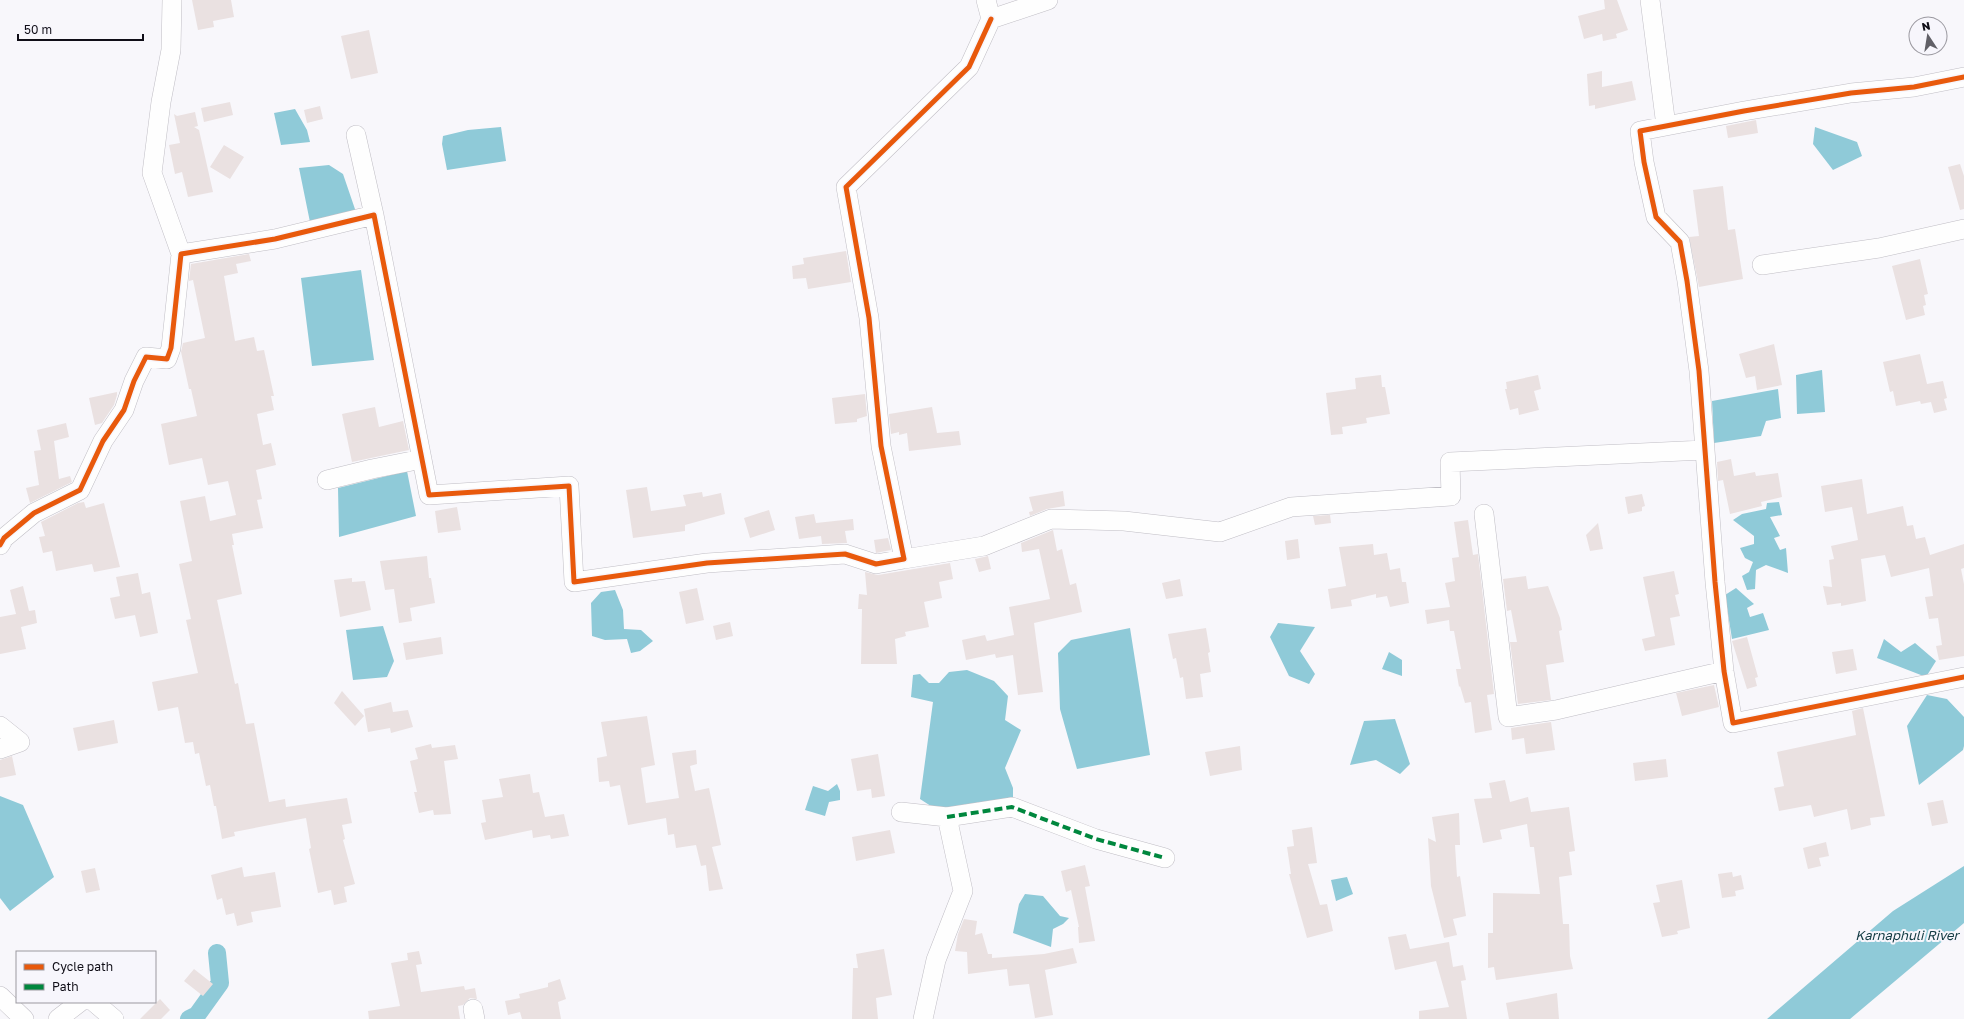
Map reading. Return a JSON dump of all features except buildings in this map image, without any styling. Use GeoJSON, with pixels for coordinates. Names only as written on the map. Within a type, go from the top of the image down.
{"type":"FeatureCollection","features":[{"type":"Feature","properties":{"kind":"street"},"geometry":{"type":"LineString","coordinates":[[0,545],[4,538],[34,513],[80,490],[103,441],[124,410],[134,381],[146,357],[167,359],[171,348],[181,254],[152,174],[161,102],[171,50],[172,0]]}},
{"type":"Feature","properties":{"kind":"street"},"geometry":{"type":"LineString","coordinates":[[904,559],[882,446],[869,318],[846,187],[969,67],[991,19],[986,0]]}},
{"type":"Feature","properties":{"kind":"street"},"geometry":{"type":"LineString","coordinates":[[991,19],[1048,0]]}},
{"type":"Feature","properties":{"kind":"street"},"geometry":{"type":"LineString","coordinates":[[1650,0],[1666,126]]}},
{"type":"Feature","properties":{"kind":"street"},"geometry":{"type":"LineString","coordinates":[[1964,76],[1914,87],[1828,97],[1640,131],[1644,162],[1656,218],[1680,242],[1699,371],[1714,582],[1724,671],[1733,723],[1964,677]]}},
{"type":"Feature","properties":{"kind":"street"},"geometry":{"type":"LineString","coordinates":[[356,135],[374,215],[429,495],[569,486],[574,582],[722,562],[845,554],[876,564],[984,546],[1050,519],[1124,520],[1220,532],[1290,507],[1451,496],[1450,462],[1704,450]]}},
{"type":"Feature","properties":{"kind":"street"},"geometry":{"type":"LineString","coordinates":[[181,254],[275,239],[374,215]]}},
{"type":"Feature","properties":{"kind":"street"},"geometry":{"type":"LineString","coordinates":[[1762,265],[1879,248],[1964,229]]}},
{"type":"Feature","properties":{"kind":"street"},"geometry":{"type":"LineString","coordinates":[[327,480],[422,459]]}},
{"type":"Feature","properties":{"kind":"street"},"geometry":{"type":"LineString","coordinates":[[1484,514],[1508,717],[1556,710],[1724,671]]}},
{"type":"Feature","properties":{"kind":"street"},"geometry":{"type":"LineString","coordinates":[[0,726],[20,742],[0,749]]}},
{"type":"Feature","properties":{"kind":"street"},"geometry":{"type":"LineString","coordinates":[[901,812],[947,817],[1012,806],[1096,839],[1165,858]]}},
{"type":"Feature","properties":{"kind":"street"},"geometry":{"type":"LineString","coordinates":[[923,1019],[936,960],[963,891],[947,817]]}},
{"type":"Feature","properties":{"kind":"street"},"geometry":{"type":"LineString","coordinates":[[0,996],[24,1019]]}},
{"type":"Feature","properties":{"kind":"street"},"geometry":{"type":"LineString","coordinates":[[58,1019],[79,1003]]}},
{"type":"Feature","properties":{"kind":"street"},"geometry":{"type":"LineString","coordinates":[[95,1003],[114,1019]]}},
{"type":"Feature","properties":{"kind":"water"},"geometry":{"type":"Polygon","coordinates":[[[295,109],[307,130],[310,142],[281,145],[274,113],[295,109]]]}},
{"type":"Feature","properties":{"kind":"water"},"geometry":{"type":"Polygon","coordinates":[[[501,127],[506,161],[447,170],[442,144],[443,136],[468,130],[501,127]]]}},
{"type":"Feature","properties":{"kind":"water"},"geometry":{"type":"Polygon","coordinates":[[[1815,127],[1857,142],[1862,156],[1833,170],[1813,144],[1815,127]]]}},
{"type":"Feature","properties":{"kind":"water"},"geometry":{"type":"Polygon","coordinates":[[[329,165],[343,174],[357,215],[311,227],[299,168],[329,165]]]}},
{"type":"Feature","properties":{"kind":"water"},"geometry":{"type":"Polygon","coordinates":[[[361,270],[374,360],[312,366],[301,278],[361,270]]]}},
{"type":"Feature","properties":{"kind":"water"},"geometry":{"type":"Polygon","coordinates":[[[1822,370],[1825,412],[1797,414],[1796,375],[1822,370]]]}},
{"type":"Feature","properties":{"kind":"water"},"geometry":{"type":"Polygon","coordinates":[[[1778,389],[1781,418],[1766,421],[1761,436],[1714,443],[1712,401],[1778,389]]]}},
{"type":"Feature","properties":{"kind":"water"},"geometry":{"type":"Polygon","coordinates":[[[407,471],[416,516],[339,537],[338,488],[407,471]]]}},
{"type":"Feature","properties":{"kind":"water"},"geometry":{"type":"Polygon","coordinates":[[[1779,502],[1782,515],[1770,517],[1780,536],[1774,538],[1780,550],[1786,548],[1788,573],[1766,565],[1756,570],[1755,589],[1747,590],[1742,576],[1749,572],[1753,562],[1745,558],[1740,548],[1754,544],[1754,536],[1733,520],[1742,514],[1766,509],[1767,503],[1779,502]]]}},
{"type":"Feature","properties":{"kind":"water"},"geometry":{"type":"Polygon","coordinates":[[[1736,588],[1754,604],[1747,608],[1750,617],[1763,613],[1769,630],[1732,639],[1725,595],[1736,588]]]}},
{"type":"Feature","properties":{"kind":"water"},"geometry":{"type":"Polygon","coordinates":[[[615,590],[623,610],[624,629],[641,630],[653,641],[640,651],[631,653],[627,639],[605,640],[592,636],[591,603],[601,592],[615,590]]]}},
{"type":"Feature","properties":{"kind":"water"},"geometry":{"type":"Polygon","coordinates":[[[1278,623],[1315,627],[1300,651],[1315,674],[1309,684],[1289,676],[1270,637],[1278,623]]]}},
{"type":"Feature","properties":{"kind":"water"},"geometry":{"type":"Polygon","coordinates":[[[383,626],[394,661],[387,677],[353,680],[346,630],[383,626]]]}},
{"type":"Feature","properties":{"kind":"water"},"geometry":{"type":"Polygon","coordinates":[[[1130,628],[1150,755],[1077,769],[1060,709],[1058,653],[1071,640],[1130,628]]]}},
{"type":"Feature","properties":{"kind":"water"},"geometry":{"type":"Polygon","coordinates":[[[1884,639],[1901,652],[1915,643],[1936,661],[1926,677],[1877,658],[1884,639]]]}},
{"type":"Feature","properties":{"kind":"water"},"geometry":{"type":"Polygon","coordinates":[[[1389,652],[1402,660],[1402,676],[1382,669],[1389,652]]]}},
{"type":"Feature","properties":{"kind":"water"},"geometry":{"type":"Polygon","coordinates":[[[967,670],[994,681],[1008,696],[1005,720],[1021,730],[1005,768],[1013,788],[1013,800],[937,810],[920,799],[933,702],[911,697],[913,675],[920,674],[929,683],[939,683],[949,672],[967,670]]]}},
{"type":"Feature","properties":{"kind":"water"},"geometry":{"type":"Polygon","coordinates":[[[1927,695],[1947,699],[1964,717],[1964,746],[1963,750],[1919,785],[1907,726],[1927,695]]]}},
{"type":"Feature","properties":{"kind":"water"},"geometry":{"type":"Polygon","coordinates":[[[1395,719],[1410,764],[1400,774],[1376,760],[1350,765],[1364,721],[1395,719]]]}},
{"type":"Feature","properties":{"kind":"water"},"geometry":{"type":"Polygon","coordinates":[[[837,784],[840,791],[840,800],[829,802],[825,816],[805,810],[813,786],[828,791],[837,784]]]}},
{"type":"Feature","properties":{"kind":"water"},"geometry":{"type":"Polygon","coordinates":[[[0,796],[23,805],[54,877],[10,911],[0,898],[0,796]]]}},
{"type":"Feature","properties":{"kind":"water","name":"Karnaphuli River"},"geometry":{"type":"Polygon","coordinates":[[[1964,866],[1964,923],[1850,1019],[1767,1019],[1893,911],[1964,866]]]}},
{"type":"Feature","properties":{"kind":"water"},"geometry":{"type":"Polygon","coordinates":[[[1347,877],[1353,894],[1336,901],[1331,880],[1347,877]]]}},
{"type":"Feature","properties":{"kind":"water"},"geometry":{"type":"Polygon","coordinates":[[[1025,894],[1043,896],[1060,916],[1069,918],[1063,924],[1053,929],[1051,947],[1013,933],[1019,904],[1025,894]]]}},
{"type":"Feature","properties":{"kind":"waterway"},"geometry":{"type":"LineString","coordinates":[[189,1019],[197,1015],[220,983],[217,953]]}},
{"type":"Feature","properties":{"kind":"marked path"},"geometry":{"type":"LineString","coordinates":[[947,817],[1012,807],[1096,839],[1165,858]]}},
{"type":"Feature","properties":{"kind":"cycle path"},"geometry":{"type":"LineString","coordinates":[[0,545],[4,538],[34,513],[80,490],[103,441],[124,410],[134,381],[146,357],[167,359],[171,348],[181,254],[275,239],[374,215],[429,495],[569,486],[574,582],[707,563],[845,554],[876,564],[904,559],[881,446],[869,318],[846,187],[969,67],[991,19]]}},
{"type":"Feature","properties":{"kind":"cycle path"},"geometry":{"type":"LineString","coordinates":[[1964,77],[1914,87],[1851,93],[1744,111],[1640,131],[1644,162],[1656,217],[1680,242],[1687,281],[1699,371],[1715,582],[1724,671],[1733,723],[1964,677]]}}]}
